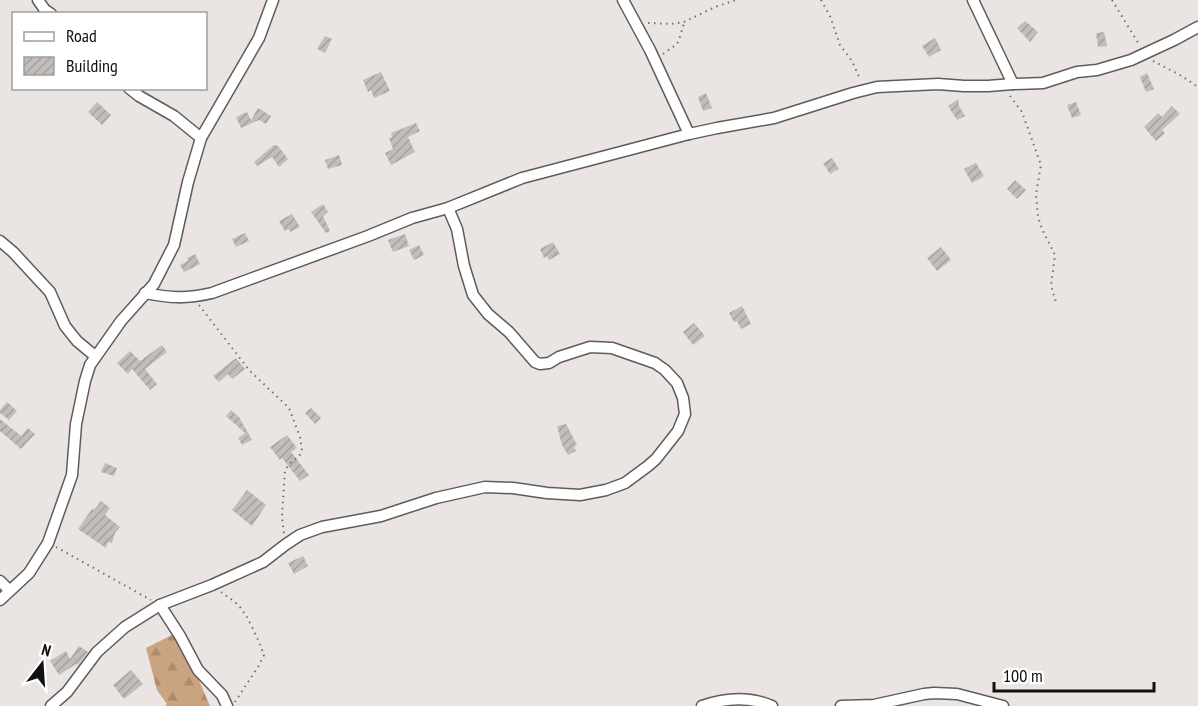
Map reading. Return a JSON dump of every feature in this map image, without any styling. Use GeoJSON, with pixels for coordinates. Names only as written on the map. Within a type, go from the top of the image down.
{"type":"FeatureCollection","features":[{"type":"Feature","properties":{"kind":"street"},"geometry":{"type":"LineString","coordinates":[[38,0],[48,12]]}},
{"type":"Feature","properties":{"kind":"street"},"geometry":{"type":"LineString","coordinates":[[0,600],[29,573],[48,543],[72,475],[76,424],[90,365],[121,321],[154,284],[174,245],[188,182],[201,138],[259,38],[273,0]]}},
{"type":"Feature","properties":{"kind":"street"},"geometry":{"type":"LineString","coordinates":[[623,0],[689,134]]}},
{"type":"Feature","properties":{"kind":"street"},"geometry":{"type":"LineString","coordinates":[[973,0],[1010,84]]}},
{"type":"Feature","properties":{"kind":"street"},"geometry":{"type":"LineString","coordinates":[[145,293],[168,297],[194,297],[231,286],[412,218],[448,208],[522,178],[689,134],[774,118],[877,87],[1043,83],[1077,72],[1111,67],[1198,27]]}},
{"type":"Feature","properties":{"kind":"street"},"geometry":{"type":"LineString","coordinates":[[132,90],[174,116],[201,138]]}},
{"type":"Feature","properties":{"kind":"street"},"geometry":{"type":"LineString","coordinates":[[51,706],[66,692],[97,652],[125,627],[160,605],[263,562],[300,535],[322,526],[381,516],[436,498],[485,487],[580,495],[606,490],[625,483],[660,454],[678,431],[684,414],[683,398],[677,383],[655,363],[612,348],[590,347],[559,357],[549,363],[534,362],[473,295],[464,266],[457,229],[448,208]]}},
{"type":"Feature","properties":{"kind":"street"},"geometry":{"type":"LineString","coordinates":[[0,241],[50,292],[65,326],[77,341],[95,356]]}},
{"type":"Feature","properties":{"kind":"street"},"geometry":{"type":"LineString","coordinates":[[0,581],[9,590]]}},
{"type":"Feature","properties":{"kind":"street"},"geometry":{"type":"LineString","coordinates":[[160,605],[198,670],[222,695],[227,706]]}},
{"type":"Feature","properties":{"kind":"street"},"geometry":{"type":"LineString","coordinates":[[841,706],[874,705],[934,693],[957,694],[977,703],[1003,706]]}},
{"type":"Feature","properties":{"kind":"street"},"geometry":{"type":"LineString","coordinates":[[702,706],[744,698],[772,706]]}},
{"type":"Feature","properties":{"kind":"path"},"geometry":{"type":"LineString","coordinates":[[634,20],[654,24],[684,22],[736,0]]}},
{"type":"Feature","properties":{"kind":"path"},"geometry":{"type":"LineString","coordinates":[[821,0],[830,16],[840,45],[852,61],[864,91]]}},
{"type":"Feature","properties":{"kind":"path"},"geometry":{"type":"LineString","coordinates":[[1112,0],[1142,54],[1198,87]]}},
{"type":"Feature","properties":{"kind":"path"},"geometry":{"type":"LineString","coordinates":[[656,63],[665,51],[679,40],[684,22]]}},
{"type":"Feature","properties":{"kind":"path"},"geometry":{"type":"LineString","coordinates":[[1010,84],[1012,99],[1022,112],[1041,165],[1036,194],[1037,210],[1042,229],[1055,255],[1051,286],[1056,302]]}},
{"type":"Feature","properties":{"kind":"path"},"geometry":{"type":"LineString","coordinates":[[194,297],[249,370],[289,408],[300,437],[302,451],[285,470],[282,516],[285,545]]}},
{"type":"Feature","properties":{"kind":"path"},"geometry":{"type":"LineString","coordinates":[[48,543],[160,605]]}},
{"type":"Feature","properties":{"kind":"path"},"geometry":{"type":"LineString","coordinates":[[212,585],[242,609],[264,655],[232,706]]}},
{"type":"Feature","properties":{"kind":"green space"},"geometry":{"type":"Polygon","coordinates":[[[174,634],[181,639],[210,706],[165,706],[167,704],[157,690],[146,648],[174,634]]]}},
{"type":"Feature","properties":{"kind":"building"},"geometry":{"type":"Polygon","coordinates":[[[1025,21],[1038,32],[1030,42],[1017,28],[1025,21]]]}},
{"type":"Feature","properties":{"kind":"building"},"geometry":{"type":"Polygon","coordinates":[[[1104,32],[1107,46],[1098,47],[1096,33],[1104,32]]]}},
{"type":"Feature","properties":{"kind":"building"},"geometry":{"type":"Polygon","coordinates":[[[325,36],[332,39],[325,53],[317,49],[325,36]]]}},
{"type":"Feature","properties":{"kind":"building"},"geometry":{"type":"Polygon","coordinates":[[[935,38],[941,50],[929,57],[922,46],[935,38]]]}},
{"type":"Feature","properties":{"kind":"building"},"geometry":{"type":"Polygon","coordinates":[[[381,72],[390,91],[374,98],[371,90],[368,92],[363,80],[381,72]]]}},
{"type":"Feature","properties":{"kind":"building"},"geometry":{"type":"Polygon","coordinates":[[[1147,73],[1154,89],[1146,92],[1140,77],[1147,73]]]}},
{"type":"Feature","properties":{"kind":"building"},"geometry":{"type":"Polygon","coordinates":[[[706,93],[712,108],[703,111],[698,97],[706,93]]]}},
{"type":"Feature","properties":{"kind":"building"},"geometry":{"type":"Polygon","coordinates":[[[958,99],[965,116],[957,120],[948,106],[958,99]]]}},
{"type":"Feature","properties":{"kind":"building"},"geometry":{"type":"Polygon","coordinates":[[[97,102],[111,115],[102,125],[88,112],[97,102]]]}},
{"type":"Feature","properties":{"kind":"building"},"geometry":{"type":"Polygon","coordinates":[[[1076,102],[1081,115],[1072,118],[1067,105],[1076,102]]]}},
{"type":"Feature","properties":{"kind":"building"},"geometry":{"type":"Polygon","coordinates":[[[1172,106],[1180,114],[1162,130],[1165,133],[1156,141],[1144,127],[1158,113],[1162,117],[1172,106]]]}},
{"type":"Feature","properties":{"kind":"building"},"geometry":{"type":"Polygon","coordinates":[[[258,108],[271,116],[266,124],[259,120],[241,128],[236,117],[247,112],[251,120],[258,108]]]}},
{"type":"Feature","properties":{"kind":"building"},"geometry":{"type":"Polygon","coordinates":[[[416,123],[420,131],[408,137],[415,152],[391,165],[385,153],[393,149],[389,138],[392,137],[391,133],[416,123]]]}},
{"type":"Feature","properties":{"kind":"building"},"geometry":{"type":"Polygon","coordinates":[[[274,145],[278,146],[288,159],[279,167],[272,157],[257,166],[254,162],[274,145]]]}},
{"type":"Feature","properties":{"kind":"building"},"geometry":{"type":"Polygon","coordinates":[[[339,155],[342,165],[328,169],[325,160],[339,155]]]}},
{"type":"Feature","properties":{"kind":"building"},"geometry":{"type":"Polygon","coordinates":[[[832,158],[839,169],[830,174],[823,163],[832,158]]]}},
{"type":"Feature","properties":{"kind":"building"},"geometry":{"type":"Polygon","coordinates":[[[976,163],[984,176],[972,183],[964,169],[976,163]]]}},
{"type":"Feature","properties":{"kind":"building"},"geometry":{"type":"Polygon","coordinates":[[[1015,180],[1026,190],[1017,199],[1007,189],[1015,180]]]}},
{"type":"Feature","properties":{"kind":"building"},"geometry":{"type":"Polygon","coordinates":[[[323,204],[328,212],[323,216],[330,231],[326,233],[311,212],[323,204]]]}},
{"type":"Feature","properties":{"kind":"building"},"geometry":{"type":"Polygon","coordinates":[[[292,214],[300,227],[290,232],[289,229],[285,231],[279,221],[292,214]]]}},
{"type":"Feature","properties":{"kind":"building"},"geometry":{"type":"Polygon","coordinates":[[[245,233],[249,241],[236,247],[232,239],[245,233]]]}},
{"type":"Feature","properties":{"kind":"building"},"geometry":{"type":"Polygon","coordinates":[[[405,234],[409,246],[393,252],[388,240],[405,234]]]}},
{"type":"Feature","properties":{"kind":"building"},"geometry":{"type":"Polygon","coordinates":[[[553,242],[560,254],[549,260],[547,256],[544,258],[540,249],[553,242]]]}},
{"type":"Feature","properties":{"kind":"building"},"geometry":{"type":"Polygon","coordinates":[[[419,245],[424,255],[414,260],[409,250],[419,245]]]}},
{"type":"Feature","properties":{"kind":"building"},"geometry":{"type":"Polygon","coordinates":[[[941,247],[951,260],[937,271],[927,258],[941,247]]]}},
{"type":"Feature","properties":{"kind":"building"},"geometry":{"type":"Polygon","coordinates":[[[195,254],[200,264],[184,272],[180,265],[195,254]]]}},
{"type":"Feature","properties":{"kind":"building"},"geometry":{"type":"Polygon","coordinates":[[[742,306],[751,324],[741,329],[729,313],[742,306]]]}},
{"type":"Feature","properties":{"kind":"building"},"geometry":{"type":"Polygon","coordinates":[[[694,323],[705,336],[693,345],[683,332],[694,323]]]}},
{"type":"Feature","properties":{"kind":"building"},"geometry":{"type":"Polygon","coordinates":[[[162,345],[167,352],[145,369],[157,384],[150,390],[132,369],[128,374],[117,363],[130,351],[140,361],[162,345]]]}},
{"type":"Feature","properties":{"kind":"building"},"geometry":{"type":"Polygon","coordinates":[[[236,358],[245,369],[232,379],[228,374],[219,382],[213,376],[236,358]]]}},
{"type":"Feature","properties":{"kind":"building"},"geometry":{"type":"Polygon","coordinates":[[[7,402],[17,411],[9,420],[0,413],[7,402]]]}},
{"type":"Feature","properties":{"kind":"building"},"geometry":{"type":"Polygon","coordinates":[[[311,408],[321,418],[315,424],[305,413],[311,408]]]}},
{"type":"Feature","properties":{"kind":"building"},"geometry":{"type":"Polygon","coordinates":[[[231,410],[239,417],[252,440],[242,445],[238,438],[245,433],[226,416],[231,410]]]}},
{"type":"Feature","properties":{"kind":"building"},"geometry":{"type":"Polygon","coordinates":[[[0,419],[21,436],[28,428],[35,434],[21,449],[0,431],[0,419]]]}},
{"type":"Feature","properties":{"kind":"building"},"geometry":{"type":"Polygon","coordinates":[[[566,424],[577,445],[574,447],[576,451],[568,455],[562,445],[557,426],[566,424]]]}},
{"type":"Feature","properties":{"kind":"building"},"geometry":{"type":"Polygon","coordinates":[[[287,435],[297,448],[291,452],[309,475],[300,481],[270,447],[287,435]]]}},
{"type":"Feature","properties":{"kind":"building"},"geometry":{"type":"Polygon","coordinates":[[[105,463],[117,468],[114,476],[101,472],[105,463]]]}},
{"type":"Feature","properties":{"kind":"building"},"geometry":{"type":"Polygon","coordinates":[[[247,490],[266,505],[252,526],[232,510],[247,490]]]}},
{"type":"Feature","properties":{"kind":"building"},"geometry":{"type":"Polygon","coordinates":[[[101,501],[110,508],[105,515],[120,527],[112,543],[108,542],[106,548],[78,529],[92,509],[94,510],[101,501]]]}},
{"type":"Feature","properties":{"kind":"building"},"geometry":{"type":"Polygon","coordinates":[[[303,556],[308,566],[294,574],[288,563],[303,556]]]}},
{"type":"Feature","properties":{"kind":"building"},"geometry":{"type":"Polygon","coordinates":[[[79,646],[88,652],[78,665],[76,664],[59,675],[50,661],[66,651],[70,659],[79,646]]]}},
{"type":"Feature","properties":{"kind":"building"},"geometry":{"type":"Polygon","coordinates":[[[131,670],[143,684],[124,699],[113,685],[131,670]]]}}]}
